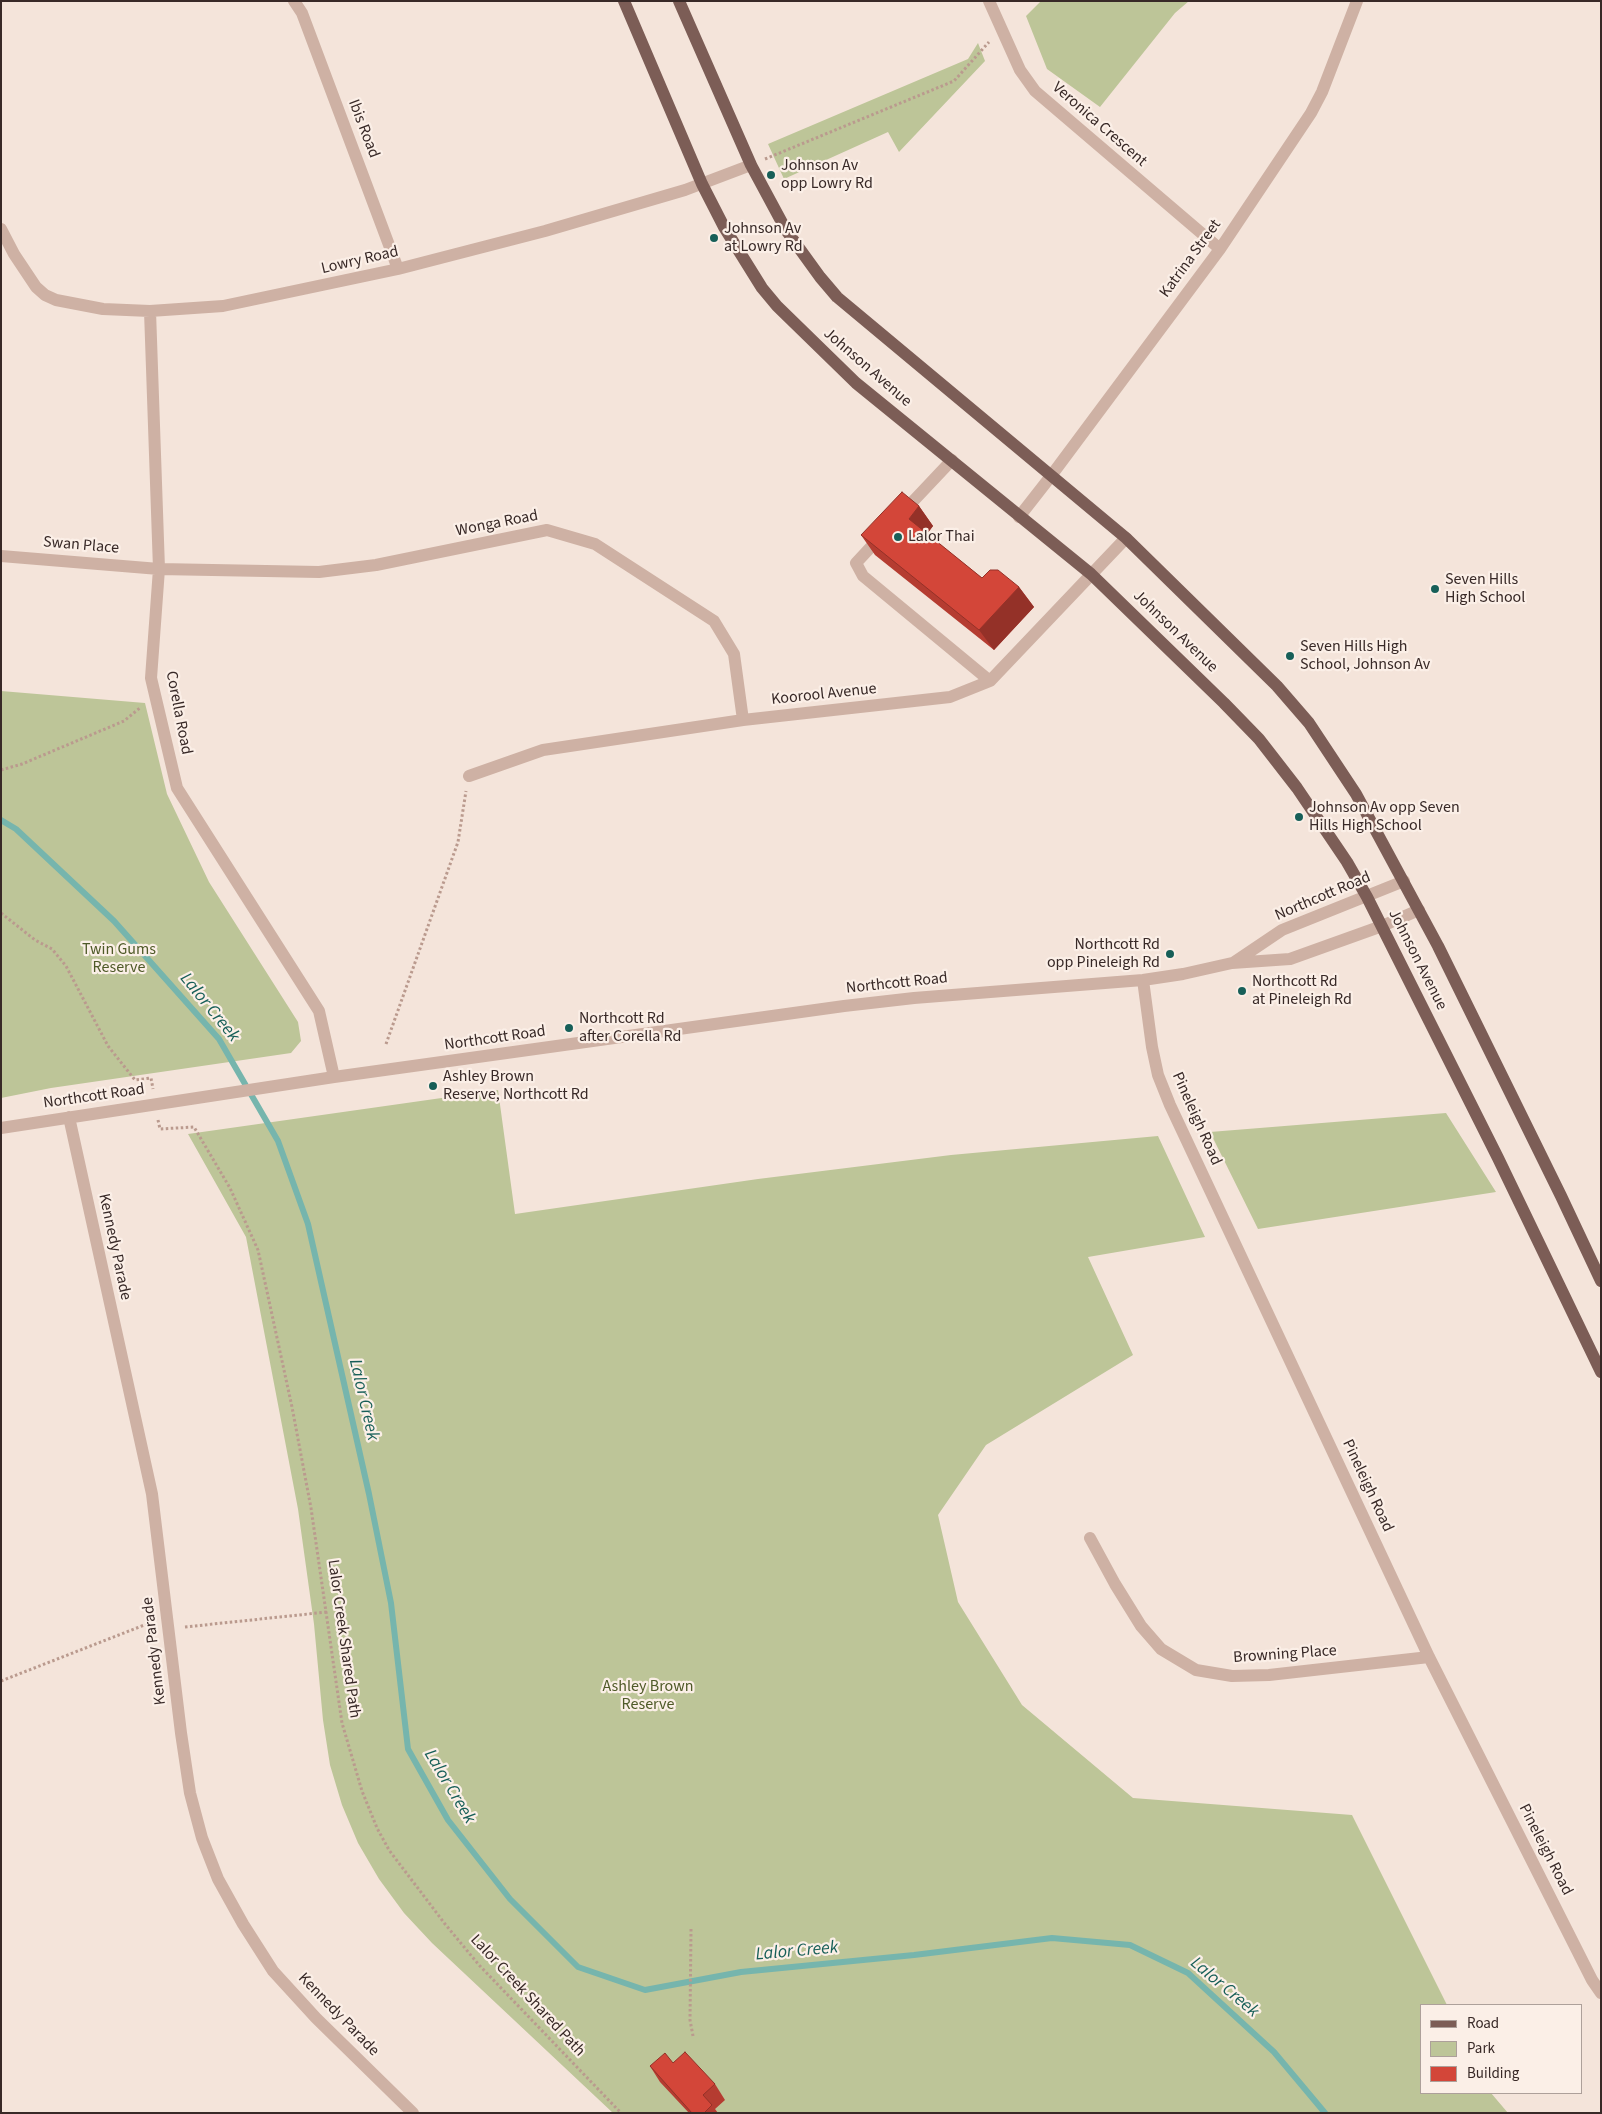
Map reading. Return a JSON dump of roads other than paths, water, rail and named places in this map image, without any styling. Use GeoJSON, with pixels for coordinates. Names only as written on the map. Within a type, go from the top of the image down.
{"type":"FeatureCollection","features":[{"type":"Feature","properties":{"kind":"main road","name":"Johnson Avenue"},"geometry":{"type":"LineString","coordinates":[[624,1],[702,184],[724,227],[762,288],[777,306],[856,384],[952,460],[1018,517],[1091,574],[1190,668],[1259,739],[1302,795],[1347,862],[1367,897],[1498,1158],[1601,1372]]}},
{"type":"Feature","properties":{"kind":"main road","name":"Johnson Avenue"},"geometry":{"type":"LineString","coordinates":[[679,1],[751,165],[786,230],[820,277],[838,297],[1126,538],[1277,686],[1309,724],[1356,794],[1404,881],[1553,1179],[1601,1281]]}},
{"type":"Feature","properties":{"kind":"street","name":"Ibis Road"},"geometry":{"type":"LineString","coordinates":[[294,1],[302,13],[398,269]]}},
{"type":"Feature","properties":{"kind":"street","name":"Veronica Crescent"},"geometry":{"type":"LineString","coordinates":[[989,1],[1020,70],[1034,90],[1220,249]]}},
{"type":"Feature","properties":{"kind":"street","name":"Katrina Street"},"geometry":{"type":"LineString","coordinates":[[1018,517],[1052,476],[1220,249],[1311,113],[1322,92],[1356,1]]}},
{"type":"Feature","properties":{"kind":"street","name":"Lowry Road"},"geometry":{"type":"LineString","coordinates":[[1,229],[36,287],[44,295],[56,300],[84,307],[150,311],[223,306],[398,269],[545,231],[702,184],[751,165]]}},
{"type":"Feature","properties":{"kind":"street","name":"Corella Road"},"geometry":{"type":"LineString","coordinates":[[150,311],[158,570],[151,678],[176,788],[319,1011],[334,1077]]}},
{"type":"Feature","properties":{"kind":"street"},"geometry":{"type":"LineString","coordinates":[[952,460],[856,563],[863,576],[990,682]]}},
{"type":"Feature","properties":{"kind":"street","name":"Wonga Road"},"geometry":{"type":"LineString","coordinates":[[158,570],[320,572],[376,565],[547,530],[596,544],[714,621],[734,654],[743,720]]}},
{"type":"Feature","properties":{"kind":"street","name":"Koorool Avenue"},"geometry":{"type":"LineString","coordinates":[[469,776],[543,750],[743,720],[950,697],[990,682],[1126,538]]}},
{"type":"Feature","properties":{"kind":"street","name":"Swan Place"},"geometry":{"type":"LineString","coordinates":[[1,556],[158,570]]}},
{"type":"Feature","properties":{"kind":"street","name":"Northcott Road"},"geometry":{"type":"LineString","coordinates":[[1232,963],[1282,930],[1404,881]]}},
{"type":"Feature","properties":{"kind":"street","name":"Northcott Road"},"geometry":{"type":"LineString","coordinates":[[1,1128],[334,1077],[844,1006],[923,997],[1143,980],[1183,974],[1232,963],[1290,960],[1382,926],[1419,910]]}},
{"type":"Feature","properties":{"kind":"street","name":"Pineleigh Road"},"geometry":{"type":"LineString","coordinates":[[1143,980],[1152,1047],[1158,1075],[1170,1105],[1429,1657],[1592,1980],[1601,1993]]}},
{"type":"Feature","properties":{"kind":"street","name":"Kennedy Parade"},"geometry":{"type":"LineString","coordinates":[[68,1117],[152,1494],[181,1733],[190,1793],[202,1838],[218,1879],[243,1924],[273,1971],[316,2018],[413,2113]]}},
{"type":"Feature","properties":{"kind":"street","name":"Browning Place"},"geometry":{"type":"LineString","coordinates":[[1090,1538],[1141,1626],[1162,1649],[1196,1670],[1232,1676],[1269,1675],[1429,1657]]}},
{"type":"Feature","properties":{"kind":"waterway","name":"Lalor Creek"},"geometry":{"type":"LineString","coordinates":[[1,820],[16,829],[114,921],[219,1039],[278,1141],[308,1224],[369,1494],[391,1603],[408,1749],[448,1820],[510,1899],[578,1967],[645,1990],[741,1972],[914,1955],[1052,1938],[1130,1945],[1188,1973],[1274,2052],[1325,2113]]}},
{"type":"Feature","properties":{"kind":"place","name":"Johnson Av opp Lowry Rd"},"geometry":{"type":"Point","coordinates":[771,175]}},
{"type":"Feature","properties":{"kind":"place","name":"Johnson Av at Lowry Rd"},"geometry":{"type":"Point","coordinates":[714,238]}},
{"type":"Feature","properties":{"kind":"place","name":"Lalor Thai"},"geometry":{"type":"Point","coordinates":[898,537]}},
{"type":"Feature","properties":{"kind":"place","name":"Seven Hills High School"},"geometry":{"type":"Point","coordinates":[1435,589]}},
{"type":"Feature","properties":{"kind":"place","name":"Seven Hills High School, Johnson Av"},"geometry":{"type":"Point","coordinates":[1290,656]}},
{"type":"Feature","properties":{"kind":"place","name":"Johnson Av opp Seven Hills High School"},"geometry":{"type":"Point","coordinates":[1299,817]}},
{"type":"Feature","properties":{"kind":"place","name":"Northcott Rd opp Pineleigh Rd"},"geometry":{"type":"Point","coordinates":[1170,954]}},
{"type":"Feature","properties":{"kind":"place","name":"Northcott Rd at Pineleigh Rd"},"geometry":{"type":"Point","coordinates":[1242,991]}},
{"type":"Feature","properties":{"kind":"place","name":"Northcott Rd after Corella Rd"},"geometry":{"type":"Point","coordinates":[569,1028]}},
{"type":"Feature","properties":{"kind":"place","name":"Ashley Brown Reserve, Northcott Rd"},"geometry":{"type":"Point","coordinates":[433,1086]}},
{"type":"Feature","properties":{"kind":"park label","name":"Twin Gums Reserve"},"geometry":{"type":"Point","coordinates":[119,959]}},
{"type":"Feature","properties":{"kind":"park label","name":"Ashley Brown Reserve"},"geometry":{"type":"Point","coordinates":[648,1696]}}]}
